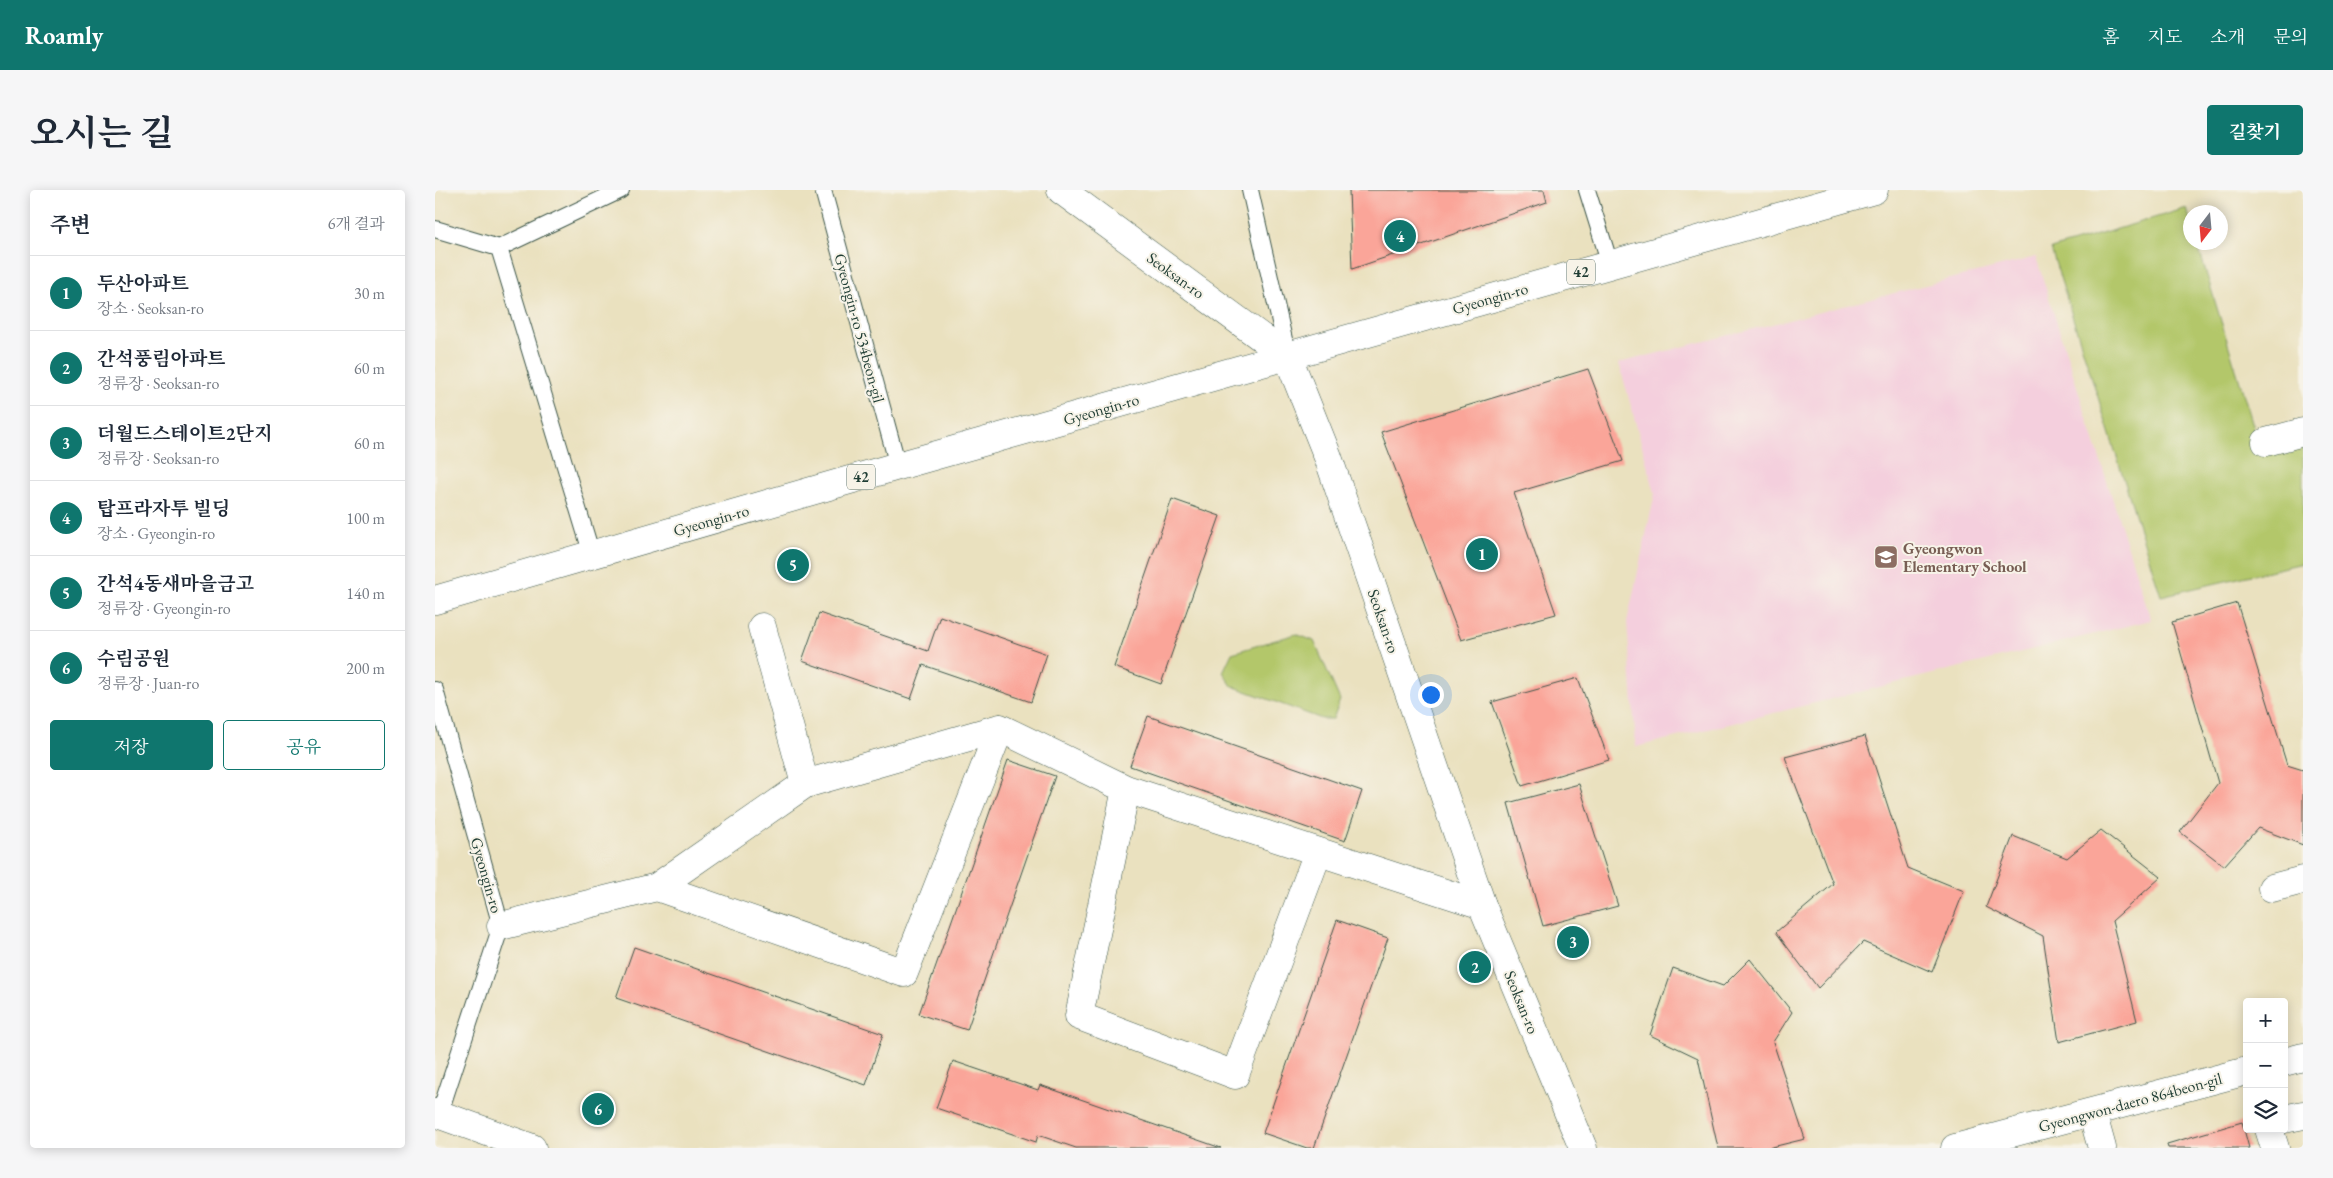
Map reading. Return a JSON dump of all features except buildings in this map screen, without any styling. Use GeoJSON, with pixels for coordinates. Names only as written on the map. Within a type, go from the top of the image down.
{"type":"FeatureCollection","features":[{"type":"Feature","properties":{"kind":"street","name":"Seoksan-ro"},"geometry":{"type":"LineString","coordinates":[[1061,190],[1288,356],[1328,457],[1483,905],[1583,1148]]}},
{"type":"Feature","properties":{"kind":"street","name":"Gyeongin-ro"},"geometry":{"type":"LineString","coordinates":[[435,600],[898,466],[1874,190]]}},
{"type":"Feature","properties":{"kind":"street"},"geometry":{"type":"LineString","coordinates":[[2266,442],[2303,432]]}},
{"type":"Feature","properties":{"kind":"street"},"geometry":{"type":"LineString","coordinates":[[762,627],[805,784]]}},
{"type":"Feature","properties":{"kind":"street"},"geometry":{"type":"LineString","coordinates":[[501,926],[657,887],[805,784],[999,728],[1126,788],[1483,905]]}},
{"type":"Feature","properties":{"kind":"street"},"geometry":{"type":"LineString","coordinates":[[657,887],[904,973],[999,728]]}},
{"type":"Feature","properties":{"kind":"street"},"geometry":{"type":"LineString","coordinates":[[1126,788],[1079,1016],[1235,1075],[1318,852]]}},
{"type":"Feature","properties":{"kind":"street"},"geometry":{"type":"LineString","coordinates":[[2272,888],[2303,880]]}},
{"type":"Feature","properties":{"kind":"street"},"geometry":{"type":"LineString","coordinates":[[2288,1061],[2303,1057]]}},
{"type":"Feature","properties":{"kind":"street","name":"Gyeongwon-daero 864beon-gil"},"geometry":{"type":"LineString","coordinates":[[1955,1148],[2243,1072]]}},
{"type":"Feature","properties":{"kind":"street"},"geometry":{"type":"LineString","coordinates":[[2092,1112],[2102,1148]]}},
{"type":"Feature","properties":{"kind":"street"},"geometry":{"type":"LineString","coordinates":[[437,1114],[531,1148]]}},
{"type":"Feature","properties":{"kind":"street"},"geometry":{"type":"LineString","coordinates":[[2288,1118],[2303,1115]]}},
{"type":"Feature","properties":{"kind":"street"},"geometry":{"type":"LineString","coordinates":[[2270,1133],[2275,1148]]}},
{"type":"Feature","properties":{"kind":"lane"},"geometry":{"type":"LineString","coordinates":[[435,229],[499,248],[621,190]]}},
{"type":"Feature","properties":{"kind":"lane","name":"Gyeongin-ro 534beon-gil"},"geometry":{"type":"LineString","coordinates":[[823,190],[898,466]]}},
{"type":"Feature","properties":{"kind":"lane"},"geometry":{"type":"LineString","coordinates":[[1250,190],[1288,356]]}},
{"type":"Feature","properties":{"kind":"lane"},"geometry":{"type":"LineString","coordinates":[[1587,190],[1610,264]]}},
{"type":"Feature","properties":{"kind":"lane"},"geometry":{"type":"LineString","coordinates":[[499,248],[592,555]]}},
{"type":"Feature","properties":{"kind":"lane","name":"Gyeongin-ro"},"geometry":{"type":"LineString","coordinates":[[435,690],[501,926],[437,1114]]}},
{"type":"Feature","properties":{"kind":"shaded area","name":"Gyeongwon Elementary School"},"geometry":{"type":"Polygon","coordinates":[[[2036,257],[2151,620],[1636,747],[1627,622],[1655,493],[1619,363],[2036,257]]]}},
{"type":"Feature","properties":{"kind":"green space"},"geometry":{"type":"Polygon","coordinates":[[[2183,209],[2183,250],[2199,250],[2262,454],[2303,442],[2303,563],[2161,596],[2051,249],[2183,209]]]}},
{"type":"Feature","properties":{"kind":"green space"},"geometry":{"type":"Polygon","coordinates":[[[1296,634],[1314,641],[1340,700],[1333,719],[1322,719],[1232,686],[1223,672],[1232,653],[1296,634]]]}},
{"type":"Feature","properties":{"kind":"place","name":"탑프라자투 빌딩"},"geometry":{"type":"Point","coordinates":[1400,236]}},
{"type":"Feature","properties":{"kind":"place","name":"두산아파트"},"geometry":{"type":"Point","coordinates":[1482,554]}},
{"type":"Feature","properties":{"kind":"place","name":"Gyeongwon Elementary School"},"geometry":{"type":"Point","coordinates":[1886,557]}},
{"type":"Feature","properties":{"kind":"place","name":"간석4동새마을금고"},"geometry":{"type":"Point","coordinates":[793,565]}},
{"type":"Feature","properties":{"kind":"place","name":"더월드스테이트2단지"},"geometry":{"type":"Point","coordinates":[1573,942]}},
{"type":"Feature","properties":{"kind":"place","name":"간석풍림아파트"},"geometry":{"type":"Point","coordinates":[1475,967]}},
{"type":"Feature","properties":{"kind":"place","name":"수림공원"},"geometry":{"type":"Point","coordinates":[598,1109]}}]}
